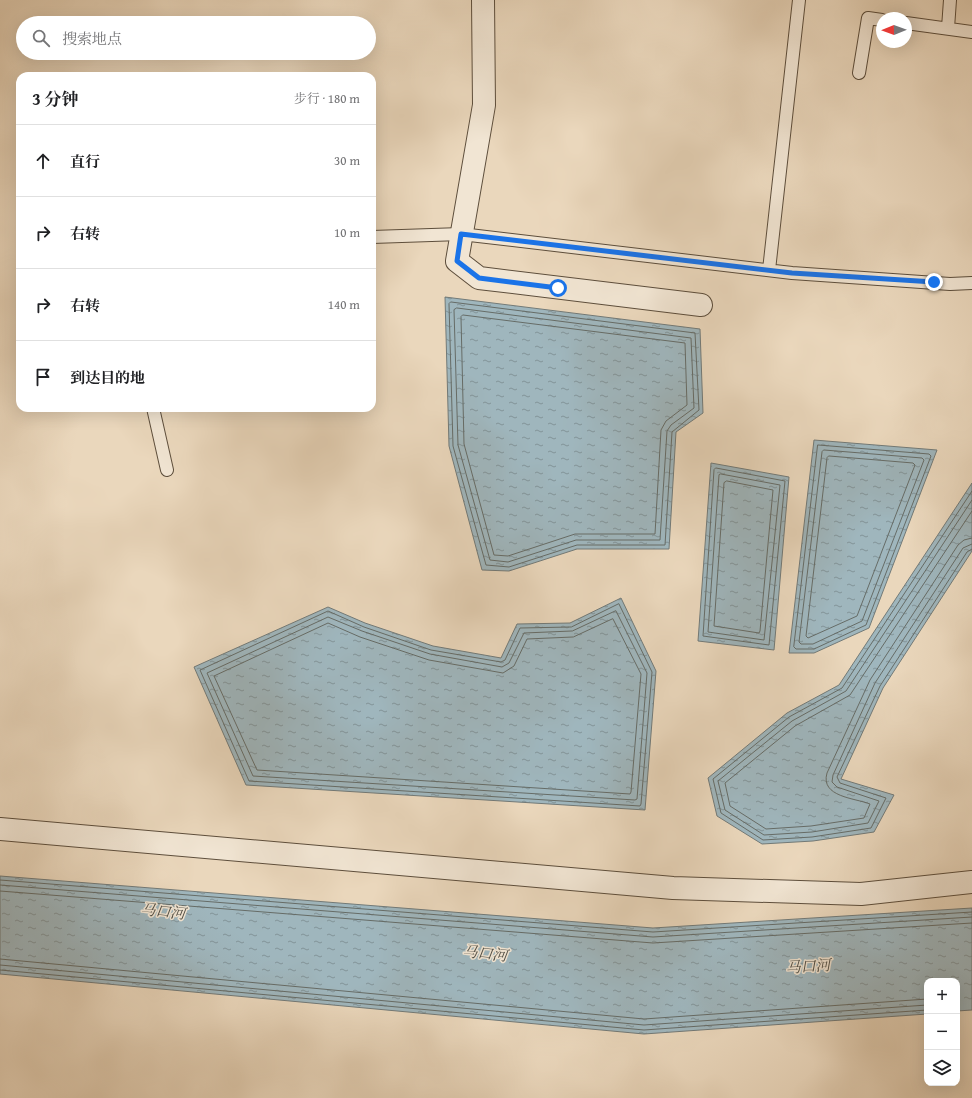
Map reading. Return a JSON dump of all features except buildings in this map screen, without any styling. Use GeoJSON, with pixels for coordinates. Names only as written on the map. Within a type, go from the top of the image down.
{"type":"FeatureCollection","features":[{"type":"Feature","properties":{"kind":"street"},"geometry":{"type":"LineString","coordinates":[[482,0],[484,105],[457,261],[479,278],[701,305]]}},
{"type":"Feature","properties":{"kind":"street"},"geometry":{"type":"LineString","coordinates":[[0,829],[673,888],[861,894],[972,882]]}},
{"type":"Feature","properties":{"kind":"lane"},"geometry":{"type":"LineString","coordinates":[[769,270],[799,0]]}},
{"type":"Feature","properties":{"kind":"lane"},"geometry":{"type":"LineString","coordinates":[[948,28],[950,0]]}},
{"type":"Feature","properties":{"kind":"lane"},"geometry":{"type":"LineString","coordinates":[[859,73],[868,18],[876,19]]}},
{"type":"Feature","properties":{"kind":"lane"},"geometry":{"type":"LineString","coordinates":[[912,24],[972,32]]}},
{"type":"Feature","properties":{"kind":"lane"},"geometry":{"type":"LineString","coordinates":[[376,237],[461,234],[769,270],[950,284],[972,283]]}},
{"type":"Feature","properties":{"kind":"lane"},"geometry":{"type":"LineString","coordinates":[[154,412],[167,470]]}},
{"type":"Feature","properties":{"kind":"water"},"geometry":{"type":"Polygon","coordinates":[[[445,297],[700,329],[703,413],[676,432],[669,549],[577,549],[509,571],[482,570],[449,446],[445,297]]]}},
{"type":"Feature","properties":{"kind":"water"},"geometry":{"type":"Polygon","coordinates":[[[814,440],[937,450],[869,628],[814,653],[789,653],[814,440]]]}},
{"type":"Feature","properties":{"kind":"water"},"geometry":{"type":"Polygon","coordinates":[[[711,463],[789,477],[774,650],[698,641],[711,463]]]}},
{"type":"Feature","properties":{"kind":"water"},"geometry":{"type":"Polygon","coordinates":[[[972,483],[972,551],[883,688],[841,779],[894,795],[874,832],[813,841],[762,844],[717,816],[708,778],[787,713],[839,685],[972,483]]]}},
{"type":"Feature","properties":{"kind":"water"},"geometry":{"type":"Polygon","coordinates":[[[621,598],[656,671],[645,810],[246,785],[194,667],[328,607],[365,623],[433,646],[501,658],[517,624],[570,623],[621,598]]]}},
{"type":"Feature","properties":{"kind":"water","name":"马口河"},"geometry":{"type":"Polygon","coordinates":[[[0,876],[653,928],[972,908],[972,1010],[960,1011],[960,978],[924,978],[924,1014],[644,1034],[0,974],[0,876]]]}},
{"type":"Feature","properties":{"kind":"route"},"geometry":{"type":"LineString","coordinates":[[558,288],[479,278],[457,261],[461,234],[792,273],[934,282]]}}]}
